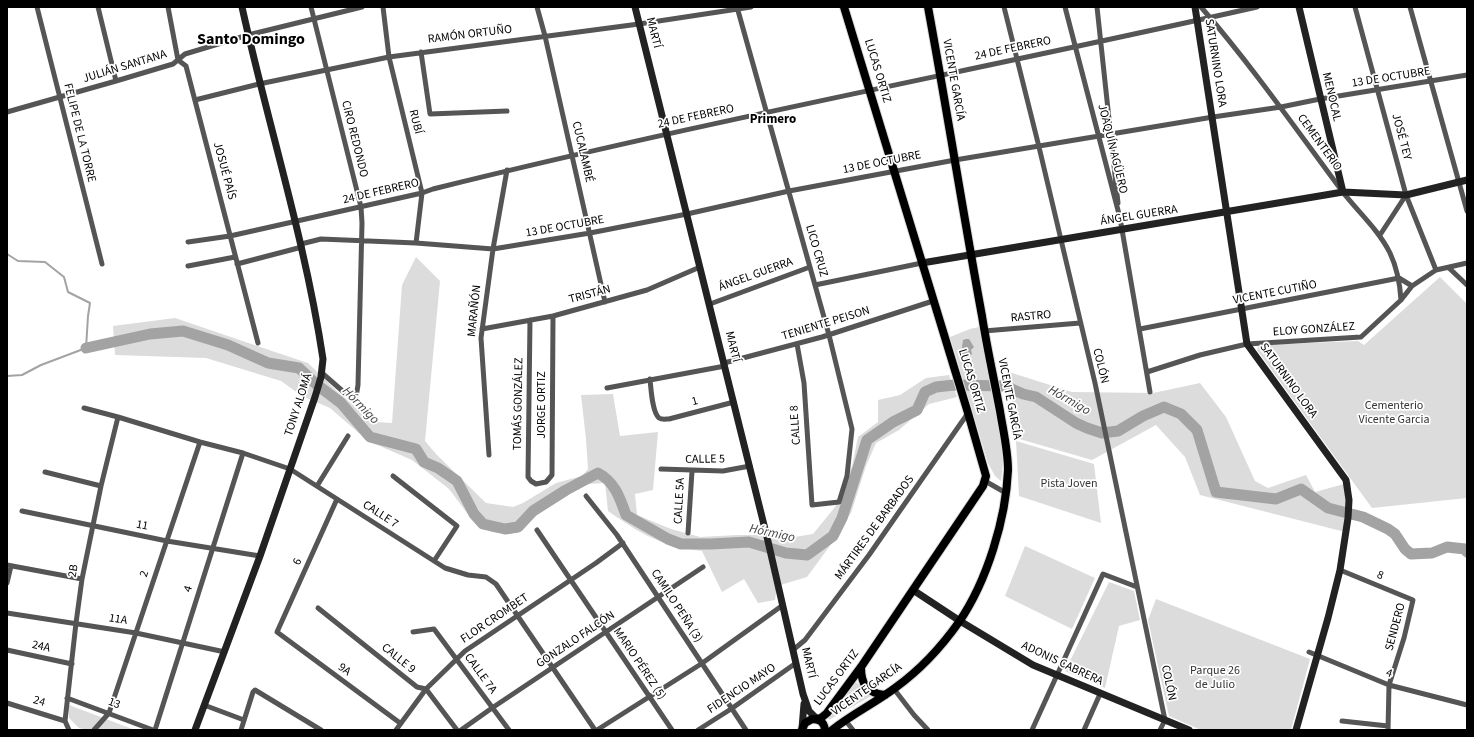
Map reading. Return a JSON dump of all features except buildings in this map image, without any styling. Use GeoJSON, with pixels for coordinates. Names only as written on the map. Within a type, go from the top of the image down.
{"type":"FeatureCollection","features":[{"type":"Feature","properties":{"kind":"main road","name":"LUCAS ORTIZ"},"geometry":{"type":"LineString","coordinates":[[802,729],[808,720],[821,718],[827,713],[861,668],[986,481],[985,470],[968,413],[844,7]]}},
{"type":"Feature","properties":{"kind":"main road","name":"VICENTE GARCÍA"},"geometry":{"type":"LineString","coordinates":[[832,730],[911,676],[938,648],[960,621],[990,562],[998,534],[1006,493],[1008,456],[984,331],[928,7]]}},
{"type":"Feature","properties":{"kind":"main road"},"geometry":{"type":"LineString","coordinates":[[861,668],[861,679],[869,690],[876,694],[885,695]]}},
{"type":"Feature","properties":{"kind":"main road"},"geometry":{"type":"LineString","coordinates":[[816,719],[823,724],[825,730]]}},
{"type":"Feature","properties":{"kind":"street","name":"FELIPE DE LA TORRE"},"geometry":{"type":"LineString","coordinates":[[37,7],[102,264]]}},
{"type":"Feature","properties":{"kind":"street"},"geometry":{"type":"LineString","coordinates":[[98,7],[116,81]]}},
{"type":"Feature","properties":{"kind":"street","name":"JOSUÉ PAÍS"},"geometry":{"type":"LineString","coordinates":[[168,7],[178,60],[186,66],[258,343]]}},
{"type":"Feature","properties":{"kind":"street","name":"TONY ALOMÁ"},"geometry":{"type":"LineString","coordinates":[[194,730],[225,652],[260,556],[315,397],[321,375],[323,359],[302,246],[259,84],[242,7]]}},
{"type":"Feature","properties":{"kind":"street","name":"CIRO REDONDO"},"geometry":{"type":"LineString","coordinates":[[311,7],[361,207],[358,385],[356,397],[346,394],[321,375]]}},
{"type":"Feature","properties":{"kind":"street","name":"JULIÁN SANTANA"},"geometry":{"type":"LineString","coordinates":[[7,112],[173,64],[185,54],[248,36],[362,7]]}},
{"type":"Feature","properties":{"kind":"street","name":"RUBÍ"},"geometry":{"type":"LineString","coordinates":[[383,7],[389,57],[422,193],[416,243]]}},
{"type":"Feature","properties":{"kind":"street","name":"CUCALAMBÉ"},"geometry":{"type":"LineString","coordinates":[[537,7],[545,36],[605,302]]}},
{"type":"Feature","properties":{"kind":"street","name":"MARTÍ"},"geometry":{"type":"LineString","coordinates":[[635,7],[768,537],[803,694],[809,712],[816,719]]}},
{"type":"Feature","properties":{"kind":"street","name":"RAMÓN ORTUÑO"},"geometry":{"type":"LineString","coordinates":[[195,100],[326,69],[389,57],[639,24],[751,7]]}},
{"type":"Feature","properties":{"kind":"street","name":"COLÓN"},"geometry":{"type":"LineString","coordinates":[[1004,7],[1018,58],[1103,419],[1165,720],[1160,730]]}},
{"type":"Feature","properties":{"kind":"street","name":"JOAQUÍN AGÜERO"},"geometry":{"type":"LineString","coordinates":[[1064,7],[1076,46],[1098,137],[1120,218],[1150,392]]}},
{"type":"Feature","properties":{"kind":"street"},"geometry":{"type":"LineString","coordinates":[[1097,7],[1120,218]]}},
{"type":"Feature","properties":{"kind":"street","name":"SATURNINO LORA"},"geometry":{"type":"LineString","coordinates":[[1195,7],[1213,117],[1241,310],[1248,344],[1346,480],[1349,500],[1348,518],[1340,570],[1296,730]]}},
{"type":"Feature","properties":{"kind":"street","name":"CEMENTERIO"},"geometry":{"type":"LineString","coordinates":[[1202,7],[1281,107],[1343,192],[1380,235],[1391,254],[1399,278],[1401,300]]}},
{"type":"Feature","properties":{"kind":"street","name":"24 DE FEBRERO"},"geometry":{"type":"LineString","coordinates":[[188,242],[230,236],[361,207],[422,193],[507,170],[667,133],[1257,7]]}},
{"type":"Feature","properties":{"kind":"street","name":"MENOCAL"},"geometry":{"type":"LineString","coordinates":[[1298,7],[1343,192]]}},
{"type":"Feature","properties":{"kind":"street","name":"JOSÉ TEY"},"geometry":{"type":"LineString","coordinates":[[1355,7],[1406,195],[1436,270]]}},
{"type":"Feature","properties":{"kind":"street"},"geometry":{"type":"LineString","coordinates":[[1410,7],[1431,82],[1463,181],[1467,211]]}},
{"type":"Feature","properties":{"kind":"street","name":"LICO CRUZ"},"geometry":{"type":"LineString","coordinates":[[738,8],[829,335],[852,429],[847,476],[839,502],[812,505]]}},
{"type":"Feature","properties":{"kind":"street"},"geometry":{"type":"LineString","coordinates":[[421,52],[430,114],[507,111]]}},
{"type":"Feature","properties":{"kind":"street","name":"13 DE OCTUBRE"},"geometry":{"type":"LineString","coordinates":[[237,264],[302,246],[321,239],[416,243],[493,249],[590,233],[687,214],[789,191],[955,160],[1378,91],[1467,75]]}},
{"type":"Feature","properties":{"kind":"street","name":"MARAÑÓN"},"geometry":{"type":"LineString","coordinates":[[488,456],[481,338],[493,249],[507,170]]}},
{"type":"Feature","properties":{"kind":"street","name":"ÁNGEL GUERRA"},"geometry":{"type":"LineString","coordinates":[[815,285],[922,264],[1343,192],[1406,195],[1463,181]]}},
{"type":"Feature","properties":{"kind":"street"},"geometry":{"type":"LineString","coordinates":[[1380,235],[1406,195]]}},
{"type":"Feature","properties":{"kind":"street"},"geometry":{"type":"LineString","coordinates":[[188,266],[235,257]]}},
{"type":"Feature","properties":{"kind":"street"},"geometry":{"type":"LineString","coordinates":[[1401,300],[1412,286],[1436,270],[1467,263]]}},
{"type":"Feature","properties":{"kind":"street","name":"TRISTÁN"},"geometry":{"type":"LineString","coordinates":[[482,329],[553,316],[605,302],[647,290],[700,267]]}},
{"type":"Feature","properties":{"kind":"street","name":"ÁNGEL GUERRA"},"geometry":{"type":"LineString","coordinates":[[710,304],[810,267]]}},
{"type":"Feature","properties":{"kind":"street"},"geometry":{"type":"LineString","coordinates":[[1449,268],[1467,285]]}},
{"type":"Feature","properties":{"kind":"street"},"geometry":{"type":"LineString","coordinates":[[1399,278],[1412,286]]}},
{"type":"Feature","properties":{"kind":"street","name":"VICENTE CUTIÑO"},"geometry":{"type":"LineString","coordinates":[[1140,329],[1399,278]]}},
{"type":"Feature","properties":{"kind":"street","name":"TENIENTE PEISON"},"geometry":{"type":"LineString","coordinates":[[607,388],[724,364],[829,335],[933,300]]}},
{"type":"Feature","properties":{"kind":"street","name":"ELOY GONZÁLEZ"},"geometry":{"type":"LineString","coordinates":[[1147,372],[1200,355],[1248,344],[1361,337],[1401,300]]}},
{"type":"Feature","properties":{"kind":"street","name":"JORGE ORTIZ"},"geometry":{"type":"LineString","coordinates":[[536,484],[546,482],[552,475],[553,316]]}},
{"type":"Feature","properties":{"kind":"street","name":"TOMÁS GONZÁLEZ"},"geometry":{"type":"LineString","coordinates":[[530,320],[528,477],[536,484]]}},
{"type":"Feature","properties":{"kind":"street","name":"RASTRO"},"geometry":{"type":"LineString","coordinates":[[984,331],[1080,323]]}},
{"type":"Feature","properties":{"kind":"street","name":"CALLE 8"},"geometry":{"type":"LineString","coordinates":[[797,344],[804,383],[812,505]]}},
{"type":"Feature","properties":{"kind":"street","name":"1"},"geometry":{"type":"LineString","coordinates":[[650,379],[652,399],[658,416],[662,419],[669,419],[734,402]]}},
{"type":"Feature","properties":{"kind":"street","name":"CALLE 7"},"geometry":{"type":"LineString","coordinates":[[84,408],[243,453],[290,469],[445,568],[468,575],[486,577],[496,584],[596,730]]}},
{"type":"Feature","properties":{"kind":"street","name":"MÁRTIRES DE BARBADOS"},"geometry":{"type":"LineString","coordinates":[[793,650],[806,640],[869,555],[968,413]]}},
{"type":"Feature","properties":{"kind":"street","name":"2B"},"geometry":{"type":"LineString","coordinates":[[69,730],[65,721],[82,580],[101,486],[118,417]]}},
{"type":"Feature","properties":{"kind":"street"},"geometry":{"type":"LineString","coordinates":[[317,486],[348,436]]}},
{"type":"Feature","properties":{"kind":"street","name":"2"},"geometry":{"type":"LineString","coordinates":[[109,713],[200,442]]}},
{"type":"Feature","properties":{"kind":"street","name":"4"},"geometry":{"type":"LineString","coordinates":[[154,730],[243,453]]}},
{"type":"Feature","properties":{"kind":"street","name":"CALLE 5"},"geometry":{"type":"LineString","coordinates":[[661,469],[724,471],[750,466]]}},
{"type":"Feature","properties":{"kind":"street","name":"CALLE 5A"},"geometry":{"type":"LineString","coordinates":[[688,533],[692,471]]}},
{"type":"Feature","properties":{"kind":"street"},"geometry":{"type":"LineString","coordinates":[[45,472],[101,486]]}},
{"type":"Feature","properties":{"kind":"street"},"geometry":{"type":"LineString","coordinates":[[393,476],[457,526],[434,561]]}},
{"type":"Feature","properties":{"kind":"street"},"geometry":{"type":"LineString","coordinates":[[986,481],[1006,493]]}},
{"type":"Feature","properties":{"kind":"street","name":"CAMILO PEÑA (3)"},"geometry":{"type":"LineString","coordinates":[[586,496],[623,543],[701,664],[746,730]]}},
{"type":"Feature","properties":{"kind":"street","name":"6"},"geometry":{"type":"LineString","coordinates":[[276,632],[337,499]]}},
{"type":"Feature","properties":{"kind":"street","name":"11"},"geometry":{"type":"LineString","coordinates":[[22,511],[167,542],[260,556]]}},
{"type":"Feature","properties":{"kind":"street","name":"MARIO PÉREZ (5)"},"geometry":{"type":"LineString","coordinates":[[537,530],[672,730]]}},
{"type":"Feature","properties":{"kind":"street","name":"FLOR CROMBET"},"geometry":{"type":"LineString","coordinates":[[396,730],[426,688],[466,651],[623,543]]}},
{"type":"Feature","properties":{"kind":"street"},"geometry":{"type":"LineString","coordinates":[[7,583],[9,565],[82,580]]}},
{"type":"Feature","properties":{"kind":"street","name":"GONZALO FALCÓN"},"geometry":{"type":"LineString","coordinates":[[461,730],[702,567]]}},
{"type":"Feature","properties":{"kind":"street","name":"8"},"geometry":{"type":"LineString","coordinates":[[1340,570],[1413,600]]}},
{"type":"Feature","properties":{"kind":"street"},"geometry":{"type":"LineString","coordinates":[[1032,730],[1103,574],[1137,587]]}},
{"type":"Feature","properties":{"kind":"street","name":"ADONIS CABRERA"},"geometry":{"type":"LineString","coordinates":[[913,590],[960,621],[1033,665],[1189,730]]}},
{"type":"Feature","properties":{"kind":"street","name":"SENDERO"},"geometry":{"type":"LineString","coordinates":[[1388,728],[1389,685],[1404,638],[1413,600]]}},
{"type":"Feature","properties":{"kind":"street"},"geometry":{"type":"LineString","coordinates":[[596,730],[701,664],[783,605]]}},
{"type":"Feature","properties":{"kind":"street","name":"CALLE 9"},"geometry":{"type":"LineString","coordinates":[[318,608],[417,687],[426,688],[457,730]]}},
{"type":"Feature","properties":{"kind":"street","name":"11A"},"geometry":{"type":"LineString","coordinates":[[7,613],[136,633],[225,652]]}},
{"type":"Feature","properties":{"kind":"street","name":"CALLE 7A"},"geometry":{"type":"LineString","coordinates":[[413,632],[434,629],[508,730]]}},
{"type":"Feature","properties":{"kind":"street","name":"9A"},"geometry":{"type":"LineString","coordinates":[[276,632],[400,723]]}},
{"type":"Feature","properties":{"kind":"street","name":"24A"},"geometry":{"type":"LineString","coordinates":[[7,650],[72,664]]}},
{"type":"Feature","properties":{"kind":"street","name":"4"},"geometry":{"type":"LineString","coordinates":[[1309,652],[1389,685],[1467,705]]}},
{"type":"Feature","properties":{"kind":"street","name":"FIDENCIO MAYO"},"geometry":{"type":"LineString","coordinates":[[698,730],[731,709],[796,663]]}},
{"type":"Feature","properties":{"kind":"street"},"geometry":{"type":"LineString","coordinates":[[894,689],[914,715],[928,730]]}},
{"type":"Feature","properties":{"kind":"street"},"geometry":{"type":"LineString","coordinates":[[241,730],[253,692],[255,690],[321,730]]}},
{"type":"Feature","properties":{"kind":"street","name":"MARTÍ"},"geometry":{"type":"LineString","coordinates":[[802,729],[804,708],[803,694]]}},
{"type":"Feature","properties":{"kind":"street"},"geometry":{"type":"LineString","coordinates":[[1084,730],[1100,694]]}},
{"type":"Feature","properties":{"kind":"street","name":"13"},"geometry":{"type":"LineString","coordinates":[[67,698],[154,730]]}},
{"type":"Feature","properties":{"kind":"street","name":"24"},"geometry":{"type":"LineString","coordinates":[[7,703],[65,721]]}},
{"type":"Feature","properties":{"kind":"street"},"geometry":{"type":"LineString","coordinates":[[204,705],[244,720]]}},
{"type":"Feature","properties":{"kind":"street"},"geometry":{"type":"LineString","coordinates":[[94,730],[109,713]]}},
{"type":"Feature","properties":{"kind":"street"},"geometry":{"type":"LineString","coordinates":[[845,720],[853,730]]}},
{"type":"Feature","properties":{"kind":"street"},"geometry":{"type":"LineString","coordinates":[[1342,721],[1388,728]]}},
{"type":"Feature","properties":{"kind":"green space"},"geometry":{"type":"Polygon","coordinates":[[[416,257],[440,281],[425,441],[436,454],[486,503],[513,507],[523,503],[556,483],[582,476],[588,469],[581,395],[613,394],[620,436],[658,432],[653,490],[635,494],[637,515],[671,529],[700,537],[760,535],[782,539],[813,534],[835,507],[852,466],[858,437],[878,422],[878,400],[900,395],[926,378],[949,375],[957,397],[929,404],[899,430],[876,443],[866,466],[851,513],[807,577],[777,586],[775,600],[758,603],[744,579],[722,592],[702,551],[674,546],[652,538],[608,511],[605,483],[587,484],[541,511],[511,534],[491,532],[470,517],[449,489],[412,460],[368,441],[330,408],[302,396],[281,381],[206,358],[115,355],[113,326],[175,318],[308,363],[341,395],[375,422],[392,423],[402,285],[416,257]]]}},
{"type":"Feature","properties":{"kind":"green space","name":"Cementerio Vicente Garcia"},"geometry":{"type":"Polygon","coordinates":[[[1440,277],[1467,304],[1467,498],[1372,508],[1257,350],[1259,345],[1358,341],[1364,345],[1440,277]]]}},
{"type":"Feature","properties":{"kind":"green space"},"geometry":{"type":"Polygon","coordinates":[[[979,327],[1003,453],[1001,481],[995,476],[988,463],[950,337],[979,327]]]}},
{"type":"Feature","properties":{"kind":"green space"},"geometry":{"type":"Polygon","coordinates":[[[1009,372],[1072,392],[1153,393],[1200,383],[1226,417],[1255,481],[1268,488],[1306,475],[1315,492],[1351,482],[1349,533],[1200,495],[1185,457],[1156,425],[1092,460],[1016,438],[1009,372]]]}},
{"type":"Feature","properties":{"kind":"green space","name":"Pista Joven"},"geometry":{"type":"Polygon","coordinates":[[[1016,441],[1094,464],[1101,523],[1019,496],[1016,441]]]}},
{"type":"Feature","properties":{"kind":"green space"},"geometry":{"type":"Polygon","coordinates":[[[1025,546],[1095,578],[1072,629],[1005,596],[1025,546]]]}},
{"type":"Feature","properties":{"kind":"green space"},"geometry":{"type":"Polygon","coordinates":[[[1109,582],[1134,591],[1140,620],[1119,626],[1105,688],[1065,671],[1109,582]]]}},
{"type":"Feature","properties":{"kind":"green space","name":"Parque 26 de Julio"},"geometry":{"type":"Polygon","coordinates":[[[1156,599],[1310,659],[1291,730],[1201,730],[1169,716],[1148,620],[1156,599]]]}},
{"type":"Feature","properties":{"kind":"green space"},"geometry":{"type":"Polygon","coordinates":[[[855,681],[871,696],[829,720],[828,718],[855,681]]]}},
{"type":"Feature","properties":{"kind":"green space"},"geometry":{"type":"Polygon","coordinates":[[[69,705],[135,730],[87,730],[79,728],[69,718],[69,705]]]}},
{"type":"Feature","properties":{"kind":"shaded area"},"geometry":{"type":"Polygon","coordinates":[[[969,339],[974,347],[971,350],[972,354],[969,356],[970,361],[967,364],[964,361],[964,356],[961,355],[963,340],[969,339]]]}},
{"type":"Feature","properties":{"kind":"waterway"},"geometry":{"type":"LineString","coordinates":[[7,254],[18,261],[45,262],[64,277],[68,292],[90,303],[86,348],[41,365],[22,375],[7,376]]}},
{"type":"Feature","properties":{"kind":"waterway","name":"Hórmigo"},"geometry":{"type":"LineString","coordinates":[[86,348],[150,334],[183,331],[228,345],[268,363],[299,368],[316,384],[341,403],[370,437],[416,449],[424,462],[438,468],[457,481],[474,514],[483,524],[505,529],[518,527],[533,511],[566,490],[598,473],[613,486],[626,515],[668,539],[681,544],[749,542],[786,553],[807,555],[833,536],[842,518],[867,440],[893,422],[917,410],[925,392],[936,387],[954,385],[1005,386],[1023,394],[1036,397],[1076,423],[1102,433],[1118,431],[1143,416],[1164,407],[1181,414],[1197,430],[1216,492],[1276,499],[1301,489],[1328,508],[1363,517],[1388,529],[1395,534],[1405,549],[1411,554],[1432,553],[1447,547],[1465,549],[1467,552]]}},
{"type":"Feature","properties":{"kind":"district","name":"Santo Domingo"},"geometry":{"type":"Point","coordinates":[251,40]}},
{"type":"Feature","properties":{"kind":"district","name":"Primero"},"geometry":{"type":"Point","coordinates":[773,120]}}]}
